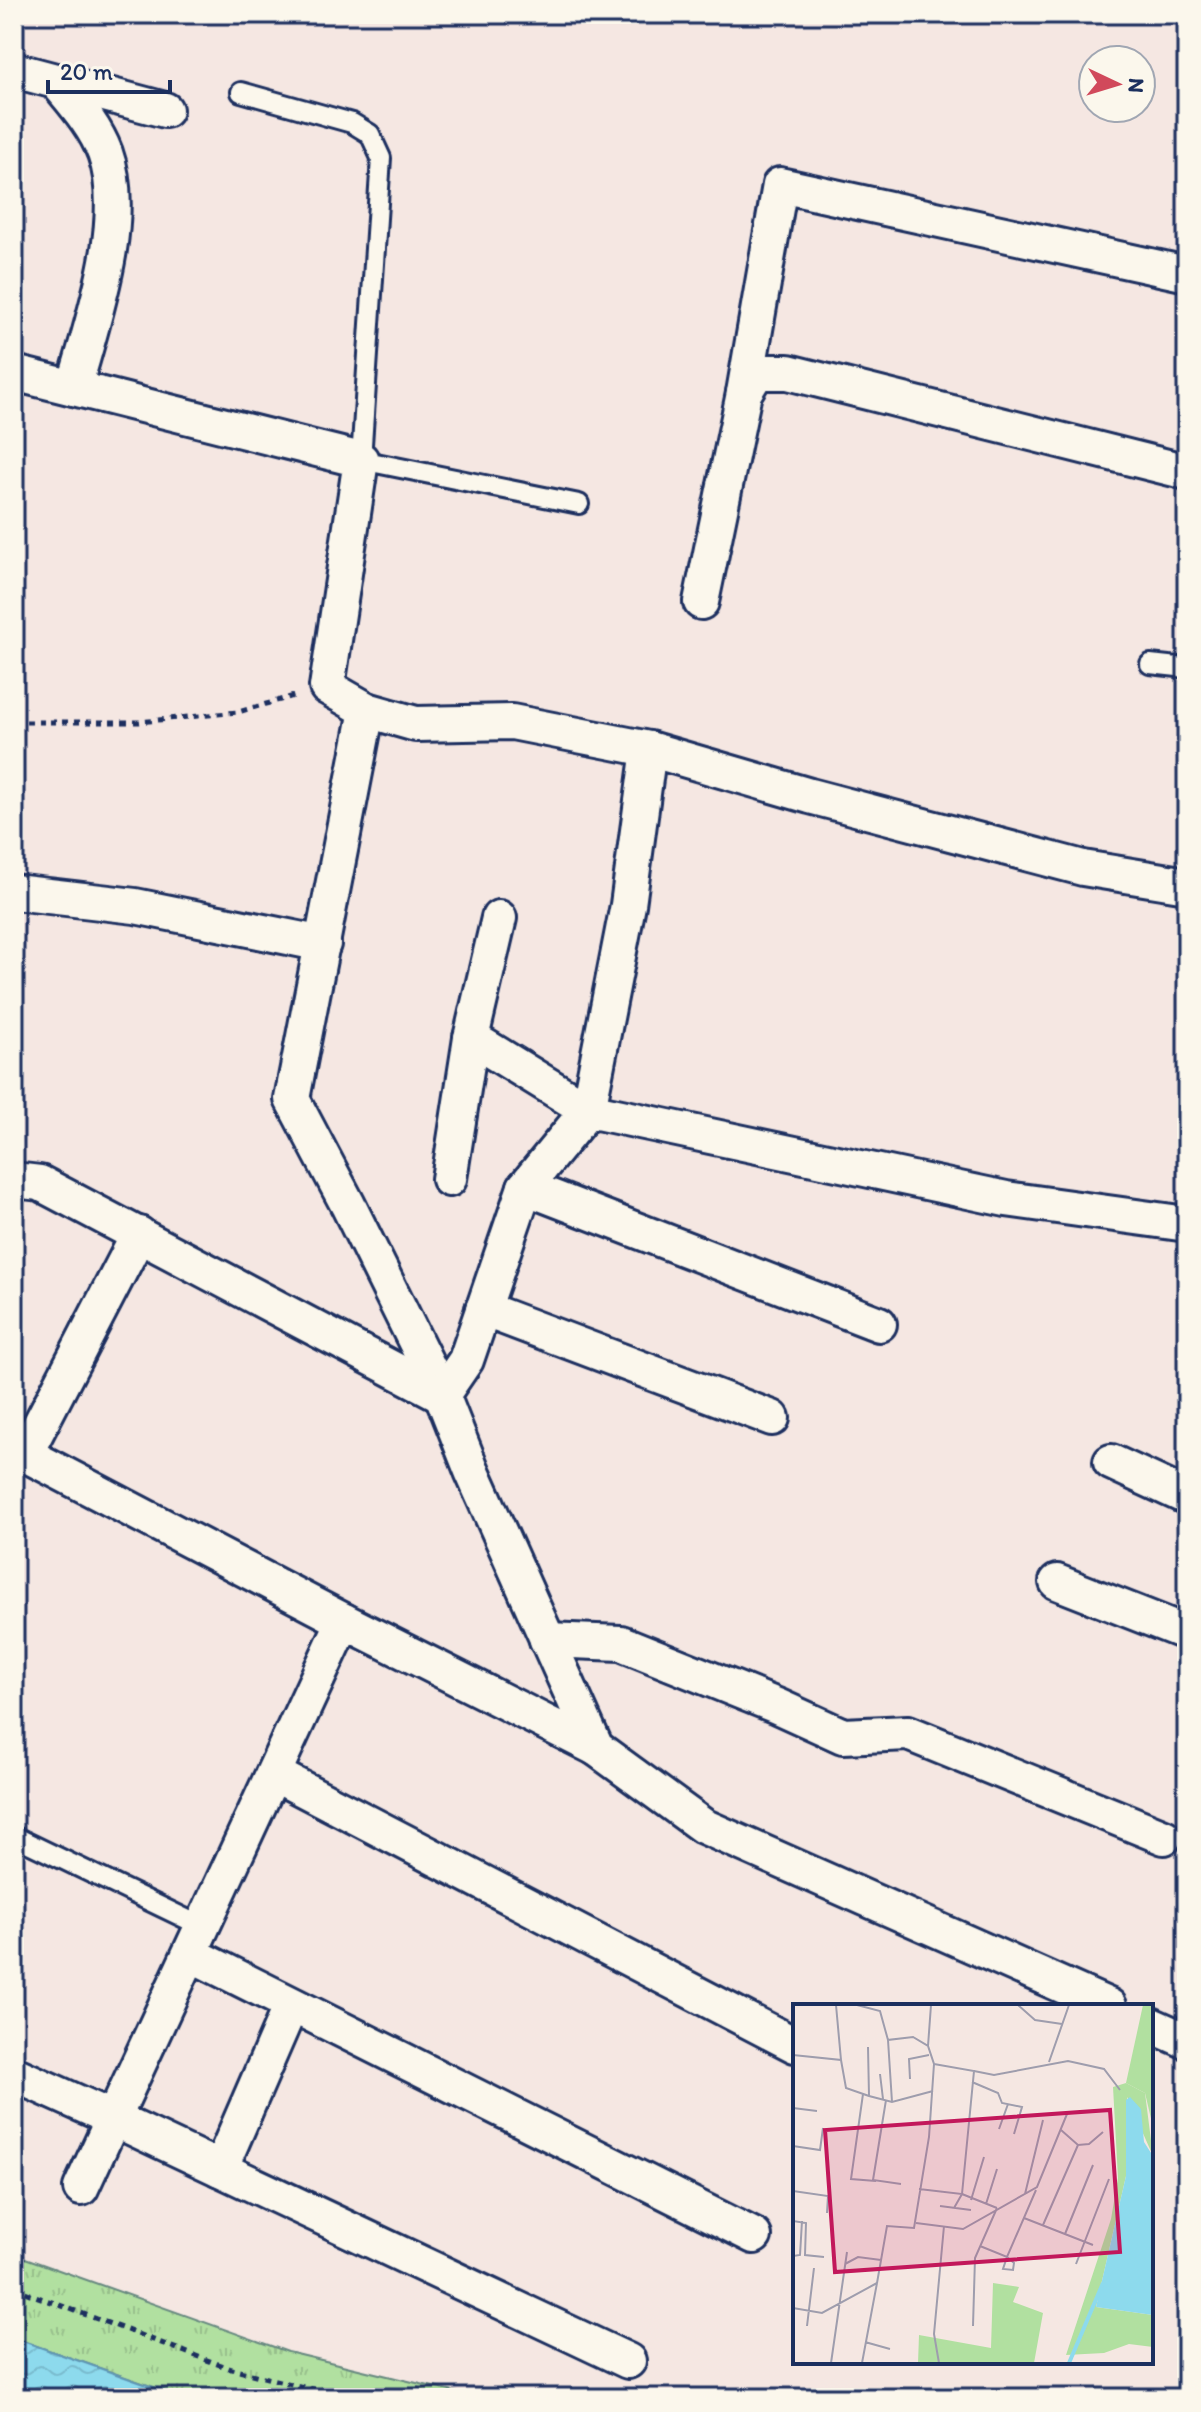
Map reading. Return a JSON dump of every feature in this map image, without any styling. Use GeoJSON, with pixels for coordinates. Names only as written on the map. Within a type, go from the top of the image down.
{"type":"FeatureCollection","features":[{"type":"Feature","properties":{"kind":"street"},"geometry":{"type":"LineString","coordinates":[[14,70],[165,110]]}},
{"type":"Feature","properties":{"kind":"street"},"geometry":{"type":"LineString","coordinates":[[57,82],[88,120],[106,154],[112,196],[110,251],[74,388]]}},
{"type":"Feature","properties":{"kind":"street"},"geometry":{"type":"LineString","coordinates":[[701,602],[744,393],[780,185],[1187,274]]}},
{"type":"Feature","properties":{"kind":"street"},"geometry":{"type":"LineString","coordinates":[[744,393],[757,372],[788,372],[1187,472]]}},
{"type":"Feature","properties":{"kind":"street"},"geometry":{"type":"LineString","coordinates":[[14,373],[361,460],[327,687],[367,710],[416,724],[512,722],[649,749],[810,796],[1083,868],[1187,885]]}},
{"type":"Feature","properties":{"kind":"street"},"geometry":{"type":"LineString","coordinates":[[367,710],[292,1099],[442,1395],[472,1471],[596,1748]]}},
{"type":"Feature","properties":{"kind":"street"},"geometry":{"type":"LineString","coordinates":[[442,1395],[466,1360],[525,1187],[588,1110],[628,905],[649,749]]}},
{"type":"Feature","properties":{"kind":"street"},"geometry":{"type":"LineString","coordinates":[[14,892],[135,906],[323,944]]}},
{"type":"Feature","properties":{"kind":"street"},"geometry":{"type":"LineString","coordinates":[[449,1179],[471,1038],[499,918]]}},
{"type":"Feature","properties":{"kind":"street"},"geometry":{"type":"LineString","coordinates":[[471,1038],[588,1110],[1006,1199],[1187,1224]]}},
{"type":"Feature","properties":{"kind":"street"},"geometry":{"type":"LineString","coordinates":[[14,1180],[40,1183],[442,1395]]}},
{"type":"Feature","properties":{"kind":"street"},"geometry":{"type":"LineString","coordinates":[[525,1187],[879,1324]]}},
{"type":"Feature","properties":{"kind":"street"},"geometry":{"type":"LineString","coordinates":[[139,1234],[18,1458],[596,1748],[703,1826],[1062,1996],[1100,2004]]}},
{"type":"Feature","properties":{"kind":"street"},"geometry":{"type":"LineString","coordinates":[[483,1309],[772,1418]]}},
{"type":"Feature","properties":{"kind":"street"},"geometry":{"type":"LineString","coordinates":[[1111,1462],[1187,1497]]}},
{"type":"Feature","properties":{"kind":"street"},"geometry":{"type":"LineString","coordinates":[[1057,1582],[1187,1633]]}},
{"type":"Feature","properties":{"kind":"street"},"geometry":{"type":"LineString","coordinates":[[81,2188],[344,1621]]}},
{"type":"Feature","properties":{"kind":"street"},"geometry":{"type":"LineString","coordinates":[[547,1640],[621,1643],[843,1736],[908,1733],[1164,1837]]}},
{"type":"Feature","properties":{"kind":"street"},"geometry":{"type":"LineString","coordinates":[[274,1774],[793,2044]]}},
{"type":"Feature","properties":{"kind":"street"},"geometry":{"type":"LineString","coordinates":[[197,1940],[291,2005],[754,2236]]}},
{"type":"Feature","properties":{"kind":"street"},"geometry":{"type":"LineString","coordinates":[[220,2169],[291,2005]]}},
{"type":"Feature","properties":{"kind":"street"},"geometry":{"type":"LineString","coordinates":[[1153,2026],[1187,2041]]}},
{"type":"Feature","properties":{"kind":"street"},"geometry":{"type":"LineString","coordinates":[[14,2074],[628,2361]]}},
{"type":"Feature","properties":{"kind":"lane"},"geometry":{"type":"LineString","coordinates":[[241,92],[352,123],[370,134],[381,158],[361,460],[579,504]]}},
{"type":"Feature","properties":{"kind":"lane"},"geometry":{"type":"LineString","coordinates":[[1150,664],[1187,668]]}},
{"type":"Feature","properties":{"kind":"lane"},"geometry":{"type":"LineString","coordinates":[[14,1836],[197,1940]]}},
{"type":"Feature","properties":{"kind":"path"},"geometry":{"type":"LineString","coordinates":[[14,722],[139,722],[224,714],[327,687]]}},
{"type":"Feature","properties":{"kind":"path"},"geometry":{"type":"LineString","coordinates":[[14,2288],[231,2369],[348,2398]]}},
{"type":"Feature","properties":{"kind":"green space"},"geometry":{"type":"Polygon","coordinates":[[[14,2254],[288,2352],[479,2398],[191,2398],[168,2392],[14,2338],[14,2254]]]}},
{"type":"Feature","properties":{"kind":"water"},"geometry":{"type":"Polygon","coordinates":[[[14,2338],[167,2392],[191,2398],[14,2398],[14,2338]]]}}]}
